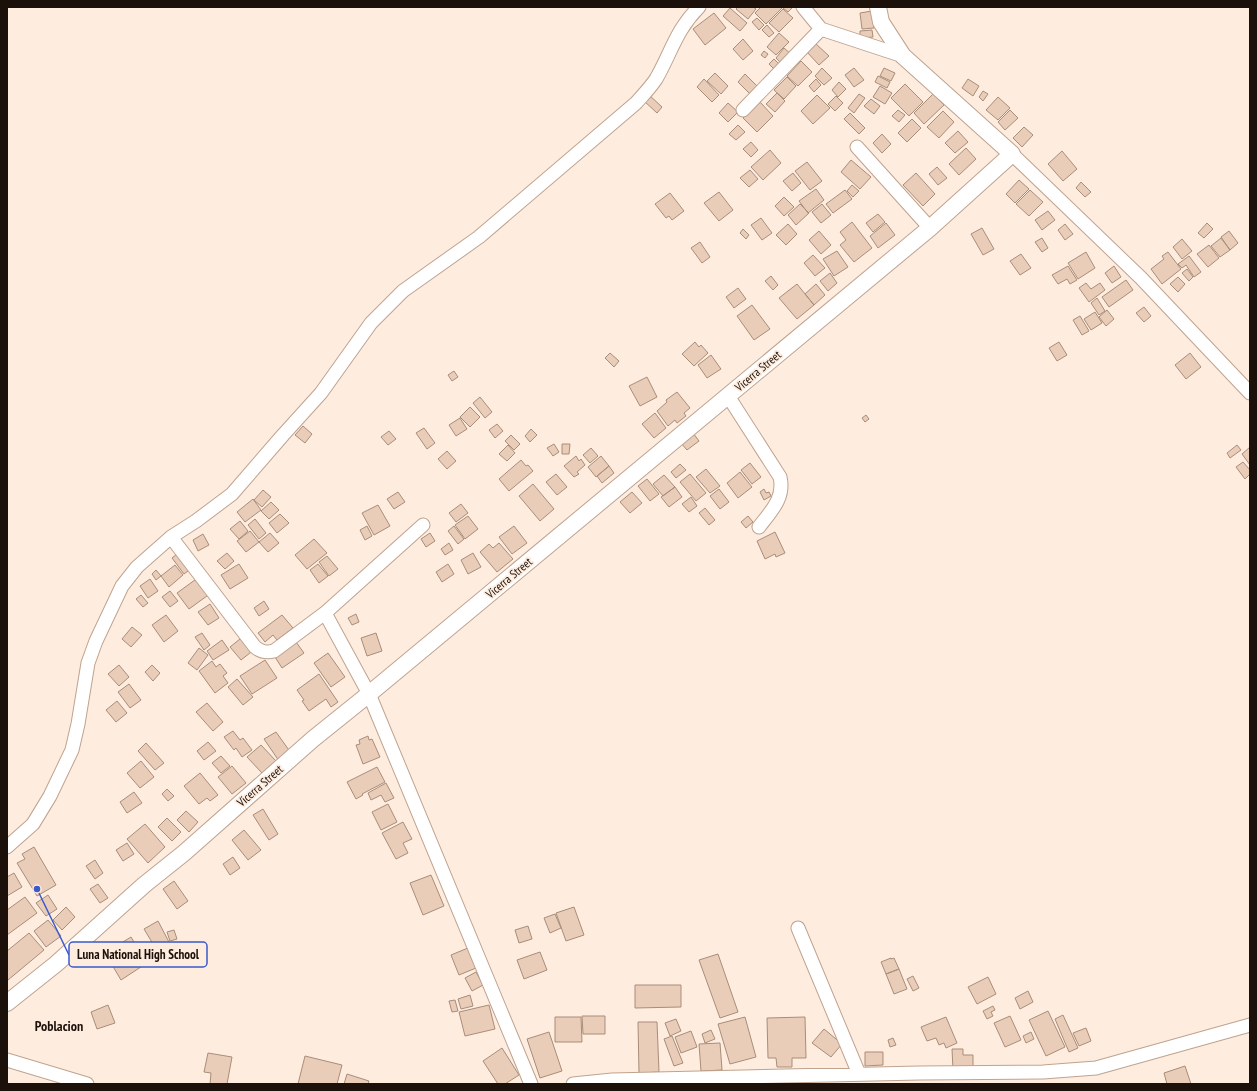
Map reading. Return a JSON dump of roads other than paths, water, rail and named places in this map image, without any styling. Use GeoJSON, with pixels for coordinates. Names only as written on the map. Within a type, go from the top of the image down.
{"type":"FeatureCollection","features":[{"type":"Feature","properties":{"kind":"main road"},"geometry":{"type":"LineString","coordinates":[[878,7],[881,22],[903,56],[1012,154]]}},
{"type":"Feature","properties":{"kind":"main road","name":"Vicerra Street"},"geometry":{"type":"LineString","coordinates":[[7,1003],[56,964],[144,885],[190,848],[313,739],[930,228],[1012,154]]}},
{"type":"Feature","properties":{"kind":"street"},"geometry":{"type":"LineString","coordinates":[[7,847],[33,824],[50,796],[72,750],[88,663],[96,641],[122,586],[137,567],[171,537],[202,517],[232,494],[321,393],[371,323],[403,291],[479,237],[636,103],[655,80],[663,67],[679,31],[689,17],[699,7]]}},
{"type":"Feature","properties":{"kind":"street"},"geometry":{"type":"LineString","coordinates":[[803,7],[821,29],[903,56]]}},
{"type":"Feature","properties":{"kind":"street"},"geometry":{"type":"LineString","coordinates":[[743,110],[821,29]]}},
{"type":"Feature","properties":{"kind":"street"},"geometry":{"type":"LineString","coordinates":[[857,147],[930,228]]}},
{"type":"Feature","properties":{"kind":"street"},"geometry":{"type":"LineString","coordinates":[[1012,154],[1141,278],[1250,393]]}},
{"type":"Feature","properties":{"kind":"street"},"geometry":{"type":"LineString","coordinates":[[728,396],[780,477],[782,484],[781,494],[777,503],[759,527]]}},
{"type":"Feature","properties":{"kind":"street"},"geometry":{"type":"LineString","coordinates":[[171,537],[259,651],[268,653],[274,651],[325,613],[422,526]]}},
{"type":"Feature","properties":{"kind":"street"},"geometry":{"type":"LineString","coordinates":[[325,613],[369,694],[531,1084]]}},
{"type":"Feature","properties":{"kind":"street"},"geometry":{"type":"LineString","coordinates":[[798,928],[859,1074]]}},
{"type":"Feature","properties":{"kind":"street"},"geometry":{"type":"LineString","coordinates":[[573,1084],[612,1080],[859,1074],[1043,1072],[1096,1068],[1250,1025]]}},
{"type":"Feature","properties":{"kind":"street"},"geometry":{"type":"LineString","coordinates":[[7,1060],[87,1084]]}},
{"type":"Feature","properties":{"kind":"place","name":"Luna National High School"},"geometry":{"type":"Point","coordinates":[37,889]}},
{"type":"Feature","properties":{"kind":"district","name":"Poblacion"},"geometry":{"type":"Point","coordinates":[59,1026]}}]}
